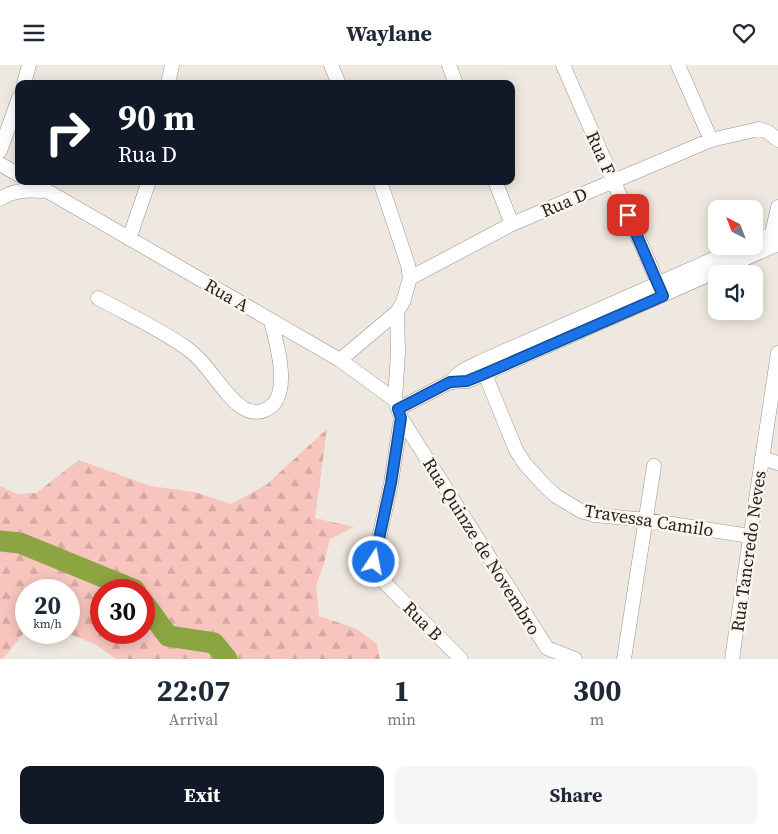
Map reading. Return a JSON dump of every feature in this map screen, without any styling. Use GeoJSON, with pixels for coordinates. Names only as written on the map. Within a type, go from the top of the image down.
{"type":"FeatureCollection","features":[{"type":"Feature","properties":{"kind":"street"},"geometry":{"type":"LineString","coordinates":[[25,80],[29,65]]}},
{"type":"Feature","properties":{"kind":"street"},"geometry":{"type":"LineString","coordinates":[[169,80],[172,65]]}},
{"type":"Feature","properties":{"kind":"street"},"geometry":{"type":"LineString","coordinates":[[331,65],[337,80]]}},
{"type":"Feature","properties":{"kind":"street"},"geometry":{"type":"LineString","coordinates":[[449,65],[455,80]]}},
{"type":"Feature","properties":{"kind":"street","name":"Rua F"},"geometry":{"type":"LineString","coordinates":[[563,65],[660,289]]}},
{"type":"Feature","properties":{"kind":"street"},"geometry":{"type":"LineString","coordinates":[[678,65],[711,140]]}},
{"type":"Feature","properties":{"kind":"street"},"geometry":{"type":"LineString","coordinates":[[0,151],[15,110]]}},
{"type":"Feature","properties":{"kind":"street","name":"Rua D"},"geometry":{"type":"LineString","coordinates":[[410,278],[512,225],[711,140],[759,129],[768,131],[778,140]]}},
{"type":"Feature","properties":{"kind":"street"},"geometry":{"type":"LineString","coordinates":[[0,164],[15,173]]}},
{"type":"Feature","properties":{"kind":"street","name":"Rua A"},"geometry":{"type":"LineString","coordinates":[[36,185],[340,360],[398,409]]}},
{"type":"Feature","properties":{"kind":"street"},"geometry":{"type":"LineString","coordinates":[[129,239],[151,185]]}},
{"type":"Feature","properties":{"kind":"street","name":"Rua B"},"geometry":{"type":"LineString","coordinates":[[381,185],[408,265],[410,278],[403,302],[397,312],[398,409],[391,483],[375,555],[375,571],[460,659]]}},
{"type":"Feature","properties":{"kind":"street"},"geometry":{"type":"LineString","coordinates":[[497,185],[512,225]]}},
{"type":"Feature","properties":{"kind":"street"},"geometry":{"type":"LineString","coordinates":[[0,199],[8,194],[24,190],[47,192]]}},
{"type":"Feature","properties":{"kind":"street"},"geometry":{"type":"LineString","coordinates":[[398,409],[450,382],[467,381],[482,368],[775,239],[778,207]]}},
{"type":"Feature","properties":{"kind":"street"},"geometry":{"type":"LineString","coordinates":[[660,289],[726,255]]}},
{"type":"Feature","properties":{"kind":"street"},"geometry":{"type":"LineString","coordinates":[[98,298],[186,347],[203,362],[233,398],[244,408],[252,412],[268,409],[275,401],[280,389],[282,374],[280,357],[271,321]]}},
{"type":"Feature","properties":{"kind":"street"},"geometry":{"type":"LineString","coordinates":[[340,360],[397,312]]}},
{"type":"Feature","properties":{"kind":"street","name":"Rua Tancredo Neves"},"geometry":{"type":"LineString","coordinates":[[732,659],[778,353]]}},
{"type":"Feature","properties":{"kind":"street","name":"Travessa Camilo"},"geometry":{"type":"LineString","coordinates":[[482,368],[516,450],[525,464],[545,486],[581,511],[595,515],[646,520],[750,537]]}},
{"type":"Feature","properties":{"kind":"street","name":"Rua Quinze de Novembro"},"geometry":{"type":"LineString","coordinates":[[398,409],[543,654],[575,659]]}},
{"type":"Feature","properties":{"kind":"street"},"geometry":{"type":"LineString","coordinates":[[762,458],[778,463]]}},
{"type":"Feature","properties":{"kind":"street"},"geometry":{"type":"LineString","coordinates":[[624,659],[654,466]]}},
{"type":"Feature","properties":{"kind":"green space"},"geometry":{"type":"Polygon","coordinates":[[[327,429],[315,518],[354,527],[330,539],[316,586],[319,616],[357,629],[377,644],[380,659],[116,659],[95,644],[155,644],[155,579],[90,579],[90,642],[80,638],[80,579],[15,579],[15,644],[3,659],[0,659],[0,486],[17,494],[36,493],[79,460],[150,486],[195,492],[231,504],[266,485],[327,429]]]}},
{"type":"Feature","properties":{"kind":"waterway"},"geometry":{"type":"LineString","coordinates":[[0,541],[20,543],[108,579]]}},
{"type":"Feature","properties":{"kind":"waterway"},"geometry":{"type":"LineString","coordinates":[[155,618],[168,636],[214,643],[227,659]]}},
{"type":"Feature","properties":{"kind":"route"},"geometry":{"type":"LineString","coordinates":[[374,562],[391,483],[401,418],[398,409],[450,382],[467,381],[663,296],[628,215]]}}]}
